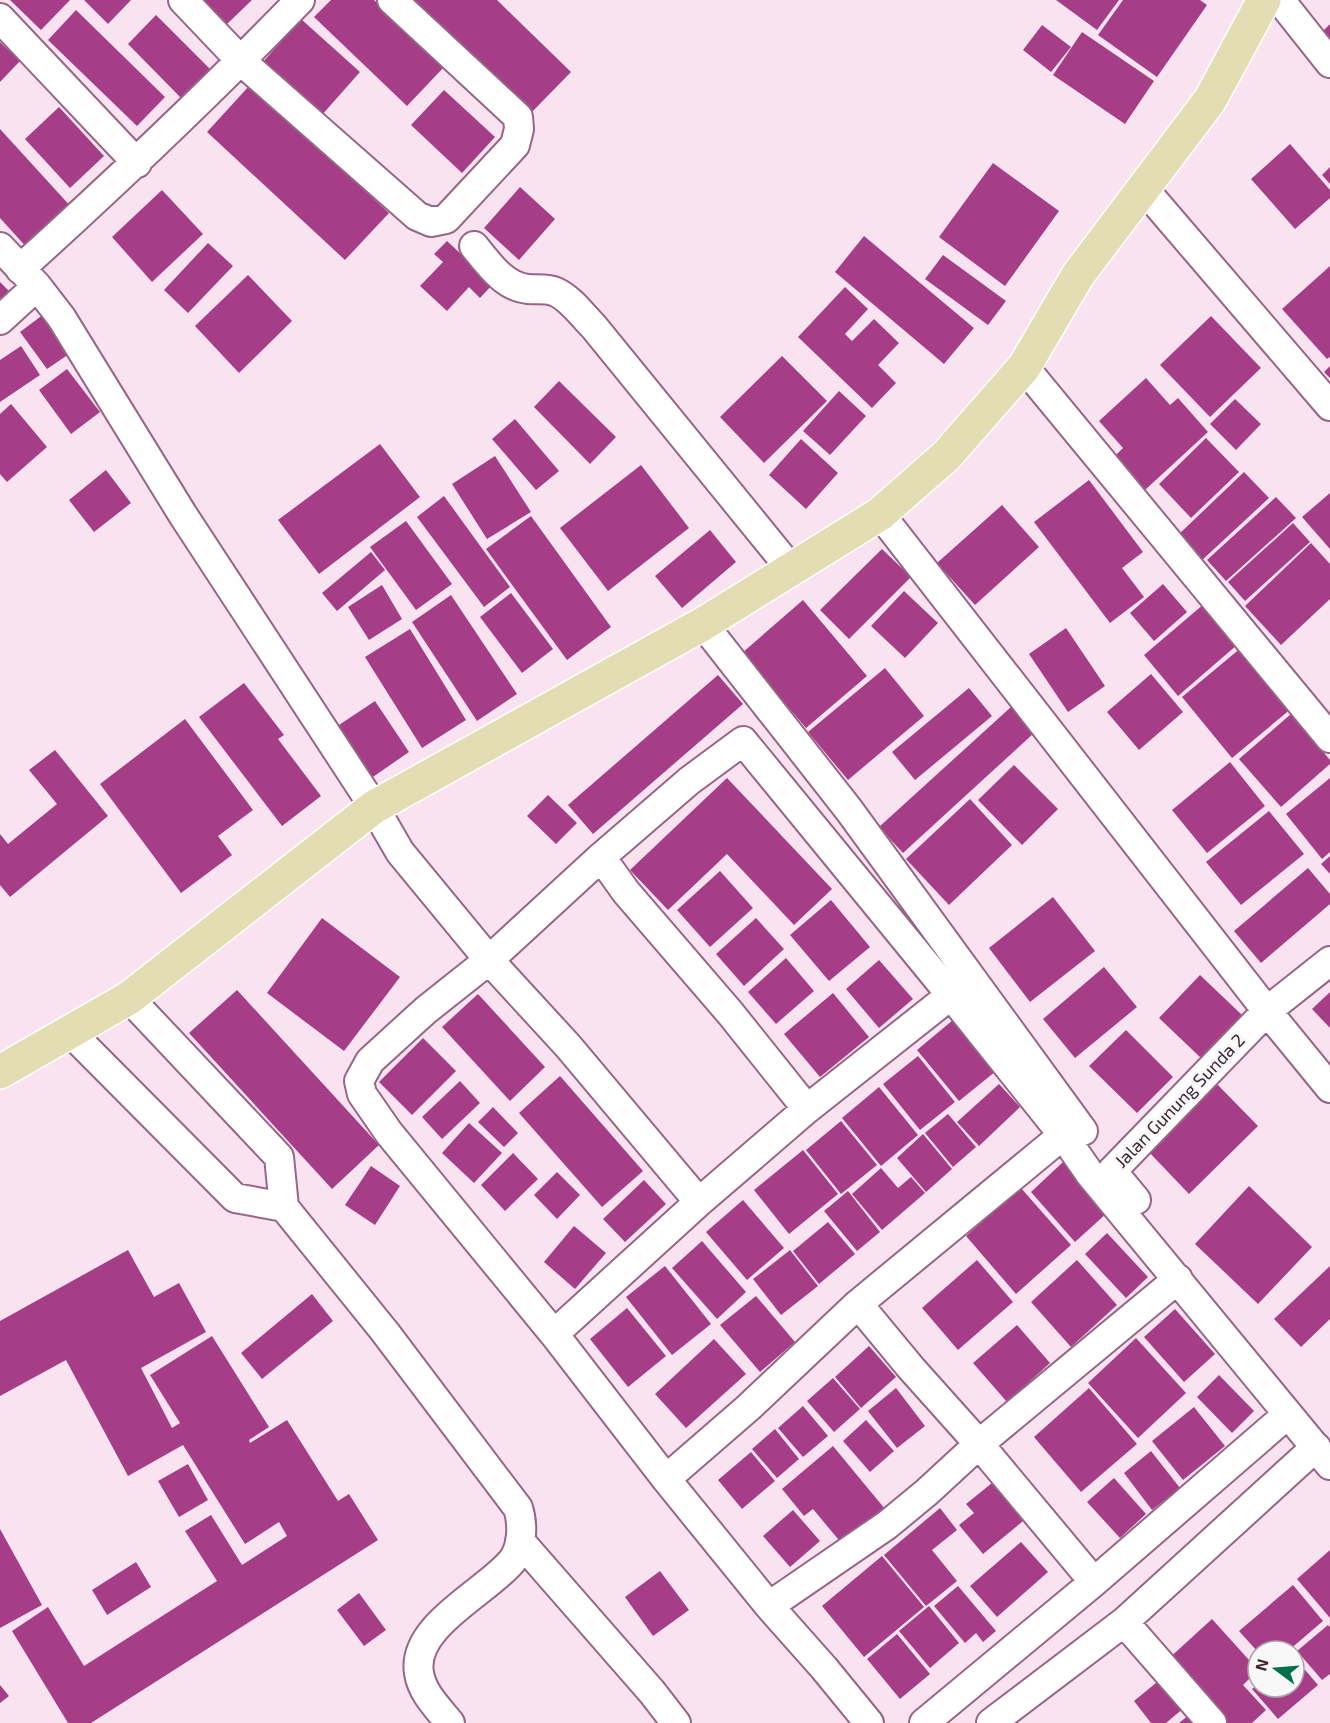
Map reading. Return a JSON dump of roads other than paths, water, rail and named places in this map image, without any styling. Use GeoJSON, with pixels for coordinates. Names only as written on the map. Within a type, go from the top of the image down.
{"type":"FeatureCollection","features":[{"type":"Feature","properties":{"kind":"main road"},"geometry":{"type":"LineString","coordinates":[[0,1072],[129,998],[375,807],[703,624],[880,514],[946,456],[1024,367],[1078,275],[1210,100],[1264,0]]}},
{"type":"Feature","properties":{"kind":"street"},"geometry":{"type":"LineString","coordinates":[[183,0],[242,61],[417,216],[431,222],[446,219],[515,145],[519,129],[518,117],[392,0]]}},
{"type":"Feature","properties":{"kind":"street"},"geometry":{"type":"LineString","coordinates":[[0,320],[28,278],[137,163],[242,61],[300,0]]}},
{"type":"Feature","properties":{"kind":"street"},"geometry":{"type":"LineString","coordinates":[[1280,0],[1330,63]]}},
{"type":"Feature","properties":{"kind":"street"},"geometry":{"type":"LineString","coordinates":[[0,18],[137,163]]}},
{"type":"Feature","properties":{"kind":"street"},"geometry":{"type":"LineString","coordinates":[[1144,189],[1330,406]]}},
{"type":"Feature","properties":{"kind":"street"},"geometry":{"type":"LineString","coordinates":[[474,246],[497,274],[516,286],[554,291],[567,299],[594,327],[791,569]]}},
{"type":"Feature","properties":{"kind":"street"},"geometry":{"type":"LineString","coordinates":[[0,247],[61,317],[183,515],[375,807],[400,852],[489,960],[568,1046],[699,1202]]}},
{"type":"Feature","properties":{"kind":"street"},"geometry":{"type":"LineString","coordinates":[[1024,367],[1330,738]]}},
{"type":"Feature","properties":{"kind":"street"},"geometry":{"type":"LineString","coordinates":[[880,514],[1267,1011],[1330,1088]]}},
{"type":"Feature","properties":{"kind":"street"},"geometry":{"type":"LineString","coordinates":[[703,624],[849,810],[1112,1171]]}},
{"type":"Feature","properties":{"kind":"street"},"geometry":{"type":"LineString","coordinates":[[869,1723],[769,1606],[666,1479],[554,1334],[389,1133],[362,1094],[358,1081],[363,1070],[378,1054],[426,1010],[489,960],[601,857],[688,782],[743,741],[951,995],[1063,1135],[1090,1174],[1191,1280],[1288,1414],[1323,1456],[1124,1622],[991,1723]]}},
{"type":"Feature","properties":{"kind":"street"},"geometry":{"type":"LineString","coordinates":[[601,857],[626,892],[731,1014],[807,1109]]}},
{"type":"Feature","properties":{"kind":"street","name":"Jalan Gunung Sunda 2"},"geometry":{"type":"LineString","coordinates":[[1191,1280],[1112,1171],[1267,1011],[1330,962]]}},
{"type":"Feature","properties":{"kind":"street"},"geometry":{"type":"LineString","coordinates":[[554,1334],[699,1202],[807,1109],[951,995]]}},
{"type":"Feature","properties":{"kind":"street"},"geometry":{"type":"LineString","coordinates":[[129,998],[279,1157],[284,1207],[385,1332],[518,1508],[522,1520],[520,1541],[513,1560],[437,1626],[419,1651],[418,1673],[426,1693],[450,1723]]}},
{"type":"Feature","properties":{"kind":"street"},"geometry":{"type":"LineString","coordinates":[[69,1031],[235,1198],[284,1207]]}},
{"type":"Feature","properties":{"kind":"street"},"geometry":{"type":"LineString","coordinates":[[666,1479],[749,1407],[858,1304],[1063,1135]]}},
{"type":"Feature","properties":{"kind":"street"},"geometry":{"type":"LineString","coordinates":[[769,1606],[887,1525],[979,1444],[1191,1280]]}},
{"type":"Feature","properties":{"kind":"street"},"geometry":{"type":"LineString","coordinates":[[858,1304],[1094,1582]]}},
{"type":"Feature","properties":{"kind":"street"},"geometry":{"type":"LineString","coordinates":[[924,1723],[1094,1582],[1288,1414]]}},
{"type":"Feature","properties":{"kind":"street"},"geometry":{"type":"LineString","coordinates":[[520,1541],[652,1692],[676,1723]]}},
{"type":"Feature","properties":{"kind":"street"},"geometry":{"type":"LineString","coordinates":[[1124,1622],[1212,1723]]}}]}
